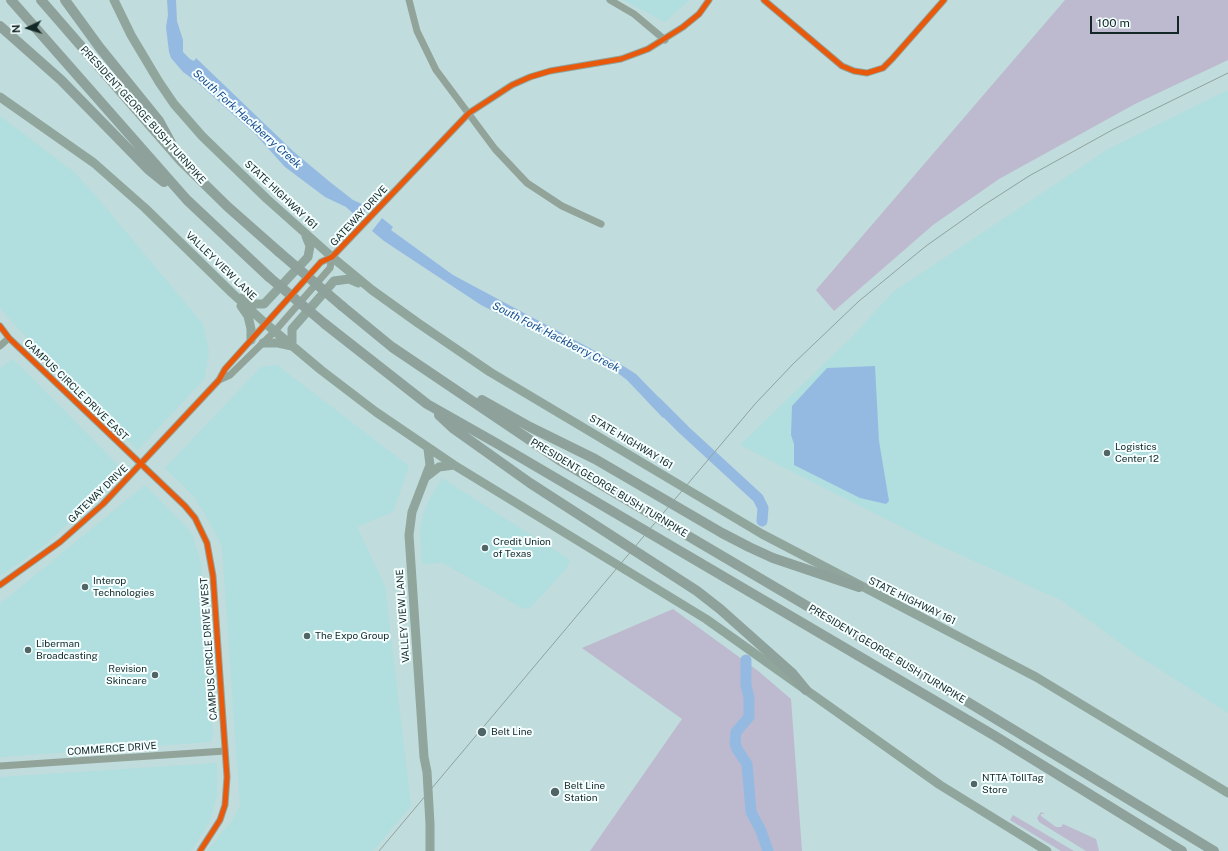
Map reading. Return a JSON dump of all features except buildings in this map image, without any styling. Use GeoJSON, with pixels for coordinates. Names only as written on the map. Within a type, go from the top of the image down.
{"type":"FeatureCollection","features":[{"type":"Feature","properties":{"kind":"highway","name":"PRESIDENT GEORGE BUSH TURNPIKE"},"geometry":{"type":"LineString","coordinates":[[11,0],[187,200],[268,276],[325,324],[427,404],[496,442],[995,736],[1182,851]]}},
{"type":"Feature","properties":{"kind":"highway","name":"PRESIDENT GEORGE BUSH TURNPIKE"},"geometry":{"type":"LineString","coordinates":[[41,0],[181,161],[228,207],[279,252],[392,347],[568,465],[880,649],[1214,851]]}},
{"type":"Feature","properties":{"kind":"highway"},"geometry":{"type":"LineString","coordinates":[[65,0],[100,48],[159,122],[181,161]]}},
{"type":"Feature","properties":{"kind":"highway"},"geometry":{"type":"LineString","coordinates":[[0,26],[81,99],[148,169],[187,200]]}},
{"type":"Feature","properties":{"kind":"highway"},"geometry":{"type":"LineString","coordinates":[[435,376],[453,384],[505,414],[595,460],[728,536],[773,558],[860,587]]}},
{"type":"Feature","properties":{"kind":"highway"},"geometry":{"type":"LineString","coordinates":[[427,404],[454,429],[530,483],[697,591],[720,609],[792,673],[806,690]]}},
{"type":"Feature","properties":{"kind":"main road","name":"STATE HIGHWAY 161"},"geometry":{"type":"LineString","coordinates":[[114,0],[144,59],[174,104],[214,148],[332,258],[372,290],[490,372],[762,534],[860,587],[981,647],[1036,677],[1228,793]]}},
{"type":"Feature","properties":{"kind":"main road","name":"VALLEY VIEW LANE"},"geometry":{"type":"LineString","coordinates":[[0,97],[94,163],[145,208],[265,323],[345,390],[428,449],[430,463],[412,512],[409,535],[424,757],[427,772],[430,848]]}},
{"type":"Feature","properties":{"kind":"main road"},"geometry":{"type":"LineString","coordinates":[[232,293],[255,304],[264,304],[308,257],[310,246],[305,233]]}},
{"type":"Feature","properties":{"kind":"main road"},"geometry":{"type":"LineString","coordinates":[[263,344],[278,343],[292,346],[292,329],[334,282],[349,278],[372,290]]}},
{"type":"Feature","properties":{"kind":"main road"},"geometry":{"type":"LineString","coordinates":[[232,293],[248,316],[251,340]]}},
{"type":"Feature","properties":{"kind":"main road"},"geometry":{"type":"LineString","coordinates":[[428,449],[706,619],[940,785],[1047,851]]}},
{"type":"Feature","properties":{"kind":"main road"},"geometry":{"type":"LineString","coordinates":[[426,477],[439,467],[454,465]]}},
{"type":"Feature","properties":{"kind":"street"},"geometry":{"type":"LineString","coordinates":[[410,0],[417,31],[425,52],[436,70],[495,149],[527,183],[562,206],[601,224]]}},
{"type":"Feature","properties":{"kind":"street"},"geometry":{"type":"LineString","coordinates":[[610,0],[634,14],[665,40]]}},
{"type":"Feature","properties":{"kind":"street","name":"GATEWAY DRIVE"},"geometry":{"type":"LineString","coordinates":[[0,585],[60,542],[103,504],[219,380],[225,369],[265,323],[322,262],[332,258],[468,113],[512,84],[530,77],[550,71],[621,59],[648,49],[665,40],[699,14],[709,0]]}},
{"type":"Feature","properties":{"kind":"street"},"geometry":{"type":"LineString","coordinates":[[764,0],[842,66],[854,71],[868,73],[882,68],[892,59],[944,0]]}},
{"type":"Feature","properties":{"kind":"street","name":"GATEWAY DRIVE"},"geometry":{"type":"LineString","coordinates":[[219,380],[230,375],[263,344],[330,268],[332,258]]}},
{"type":"Feature","properties":{"kind":"street","name":"CAMPUS CIRCLE DRIVE EAST"},"geometry":{"type":"LineString","coordinates":[[0,326],[9,338],[141,465]]}},
{"type":"Feature","properties":{"kind":"street"},"geometry":{"type":"LineString","coordinates":[[0,346],[9,338]]}},
{"type":"Feature","properties":{"kind":"street","name":"CAMPUS CIRCLE DRIVE WEST"},"geometry":{"type":"LineString","coordinates":[[141,465],[185,506],[195,518],[207,543],[213,576],[227,777],[225,805],[220,820],[200,851]]}},
{"type":"Feature","properties":{"kind":"street","name":"COMMERCE DRIVE"},"geometry":{"type":"LineString","coordinates":[[0,766],[225,751]]}},
{"type":"Feature","properties":{"kind":"shaded area"},"geometry":{"type":"Polygon","coordinates":[[[623,0],[689,0],[665,22],[623,0]]]}},
{"type":"Feature","properties":{"kind":"shaded area"},"geometry":{"type":"Polygon","coordinates":[[[1065,0],[1228,0],[1228,60],[1135,104],[999,179],[933,225],[834,311],[816,290],[1065,0]]]}},
{"type":"Feature","properties":{"kind":"shaded area"},"geometry":{"type":"Polygon","coordinates":[[[1228,90],[1228,713],[1134,653],[1061,600],[923,538],[740,445],[852,337],[893,292],[1110,148],[1228,90]]]}},
{"type":"Feature","properties":{"kind":"shaded area"},"geometry":{"type":"Polygon","coordinates":[[[0,116],[73,171],[96,196],[203,324],[209,351],[205,378],[138,450],[63,379],[0,308],[0,116]]]}},
{"type":"Feature","properties":{"kind":"shaded area"},"geometry":{"type":"Polygon","coordinates":[[[13,359],[125,472],[42,547],[0,576],[0,368],[13,359]]]}},
{"type":"Feature","properties":{"kind":"shaded area"},"geometry":{"type":"Polygon","coordinates":[[[277,365],[409,466],[393,512],[357,527],[385,586],[411,806],[373,851],[207,851],[231,822],[240,807],[222,547],[195,498],[165,468],[261,367],[277,365]]]}},
{"type":"Feature","properties":{"kind":"shaded area"},"geometry":{"type":"Polygon","coordinates":[[[442,478],[570,560],[566,569],[529,609],[522,608],[443,563],[422,564],[420,528],[424,512],[431,496],[442,478]]]}},
{"type":"Feature","properties":{"kind":"shaded area"},"geometry":{"type":"Polygon","coordinates":[[[145,485],[192,533],[201,564],[213,734],[211,742],[0,757],[0,604],[145,485]]]}},
{"type":"Feature","properties":{"kind":"shaded area"},"geometry":{"type":"Polygon","coordinates":[[[673,609],[757,670],[791,699],[802,851],[590,851],[682,719],[582,648],[673,609]]]}},
{"type":"Feature","properties":{"kind":"shaded area"},"geometry":{"type":"Polygon","coordinates":[[[217,763],[217,794],[210,821],[191,851],[0,851],[0,777],[217,763]]]}},
{"type":"Feature","properties":{"kind":"shaded area"},"geometry":{"type":"Polygon","coordinates":[[[1041,812],[1045,814],[1041,814],[1041,816],[1056,827],[1061,827],[1063,824],[1096,839],[1099,851],[1086,851],[1039,822],[1037,818],[1041,812]]]}},
{"type":"Feature","properties":{"kind":"shaded area"},"geometry":{"type":"Polygon","coordinates":[[[1013,815],[1074,851],[1061,851],[1010,820],[1013,815]]]}},
{"type":"Feature","properties":{"kind":"water"},"geometry":{"type":"Polygon","coordinates":[[[167,0],[176,0],[177,21],[183,40],[183,52],[194,61],[196,58],[294,152],[330,182],[353,200],[369,207],[358,218],[346,207],[325,197],[285,167],[256,135],[197,82],[183,72],[171,58],[169,52],[166,27],[168,15],[167,0]]]}},
{"type":"Feature","properties":{"kind":"water"},"geometry":{"type":"Polygon","coordinates":[[[382,218],[393,227],[391,230],[453,275],[636,374],[669,408],[663,418],[627,380],[619,374],[481,305],[384,241],[372,231],[382,218]]]}},
{"type":"Feature","properties":{"kind":"water"},"geometry":{"type":"Polygon","coordinates":[[[875,366],[879,441],[889,501],[886,504],[860,498],[794,465],[794,444],[791,435],[792,406],[827,368],[875,366]]]}},
{"type":"Feature","properties":{"kind":"waterway","name":"South Fork Hackberry Creek"},"geometry":{"type":"LineString","coordinates":[[656,402],[758,498],[763,508],[762,521]]}},
{"type":"Feature","properties":{"kind":"waterway","name":"South Fork Hackberry Creek"},"geometry":{"type":"LineString","coordinates":[[746,660],[746,685],[749,698],[749,717],[736,732],[735,743],[737,749],[747,764],[751,812],[761,831],[768,851]]}},
{"type":"Feature","properties":{"kind":"tram line"},"geometry":{"type":"LineString","coordinates":[[379,851],[755,404],[793,364],[859,301],[926,246],[984,205],[1029,176],[1114,129],[1228,73]]}},
{"type":"Feature","properties":{"kind":"cycle path"},"geometry":{"type":"LineString","coordinates":[[0,585],[60,542],[103,504],[219,380],[225,369],[321,262],[332,257],[469,113],[512,85],[530,77],[550,71],[621,59],[648,49],[683,27],[699,14],[709,0]]}},
{"type":"Feature","properties":{"kind":"cycle path"},"geometry":{"type":"LineString","coordinates":[[764,0],[842,66],[854,71],[867,73],[883,68],[944,0]]}},
{"type":"Feature","properties":{"kind":"cycle path"},"geometry":{"type":"LineString","coordinates":[[0,326],[9,338],[185,506],[195,518],[207,543],[213,576],[227,777],[225,805],[220,820],[200,851]]}},
{"type":"Feature","properties":{"kind":"place","name":"Logistics Center 12"},"geometry":{"type":"Point","coordinates":[1107,453]}},
{"type":"Feature","properties":{"kind":"place","name":"Credit Union of Texas"},"geometry":{"type":"Point","coordinates":[485,548]}},
{"type":"Feature","properties":{"kind":"place","name":"Interop Technologies"},"geometry":{"type":"Point","coordinates":[85,587]}},
{"type":"Feature","properties":{"kind":"place","name":"The Expo Group"},"geometry":{"type":"Point","coordinates":[307,636]}},
{"type":"Feature","properties":{"kind":"place","name":"Liberman Broadcasting"},"geometry":{"type":"Point","coordinates":[28,650]}},
{"type":"Feature","properties":{"kind":"place","name":"Revision Skincare"},"geometry":{"type":"Point","coordinates":[155,675]}},
{"type":"Feature","properties":{"kind":"place","name":"Belt Line"},"geometry":{"type":"Point","coordinates":[482,732]}},
{"type":"Feature","properties":{"kind":"place","name":"NTTA TollTag Store"},"geometry":{"type":"Point","coordinates":[974,784]}},
{"type":"Feature","properties":{"kind":"place","name":"Belt Line Station"},"geometry":{"type":"Point","coordinates":[555,792]}}]}
